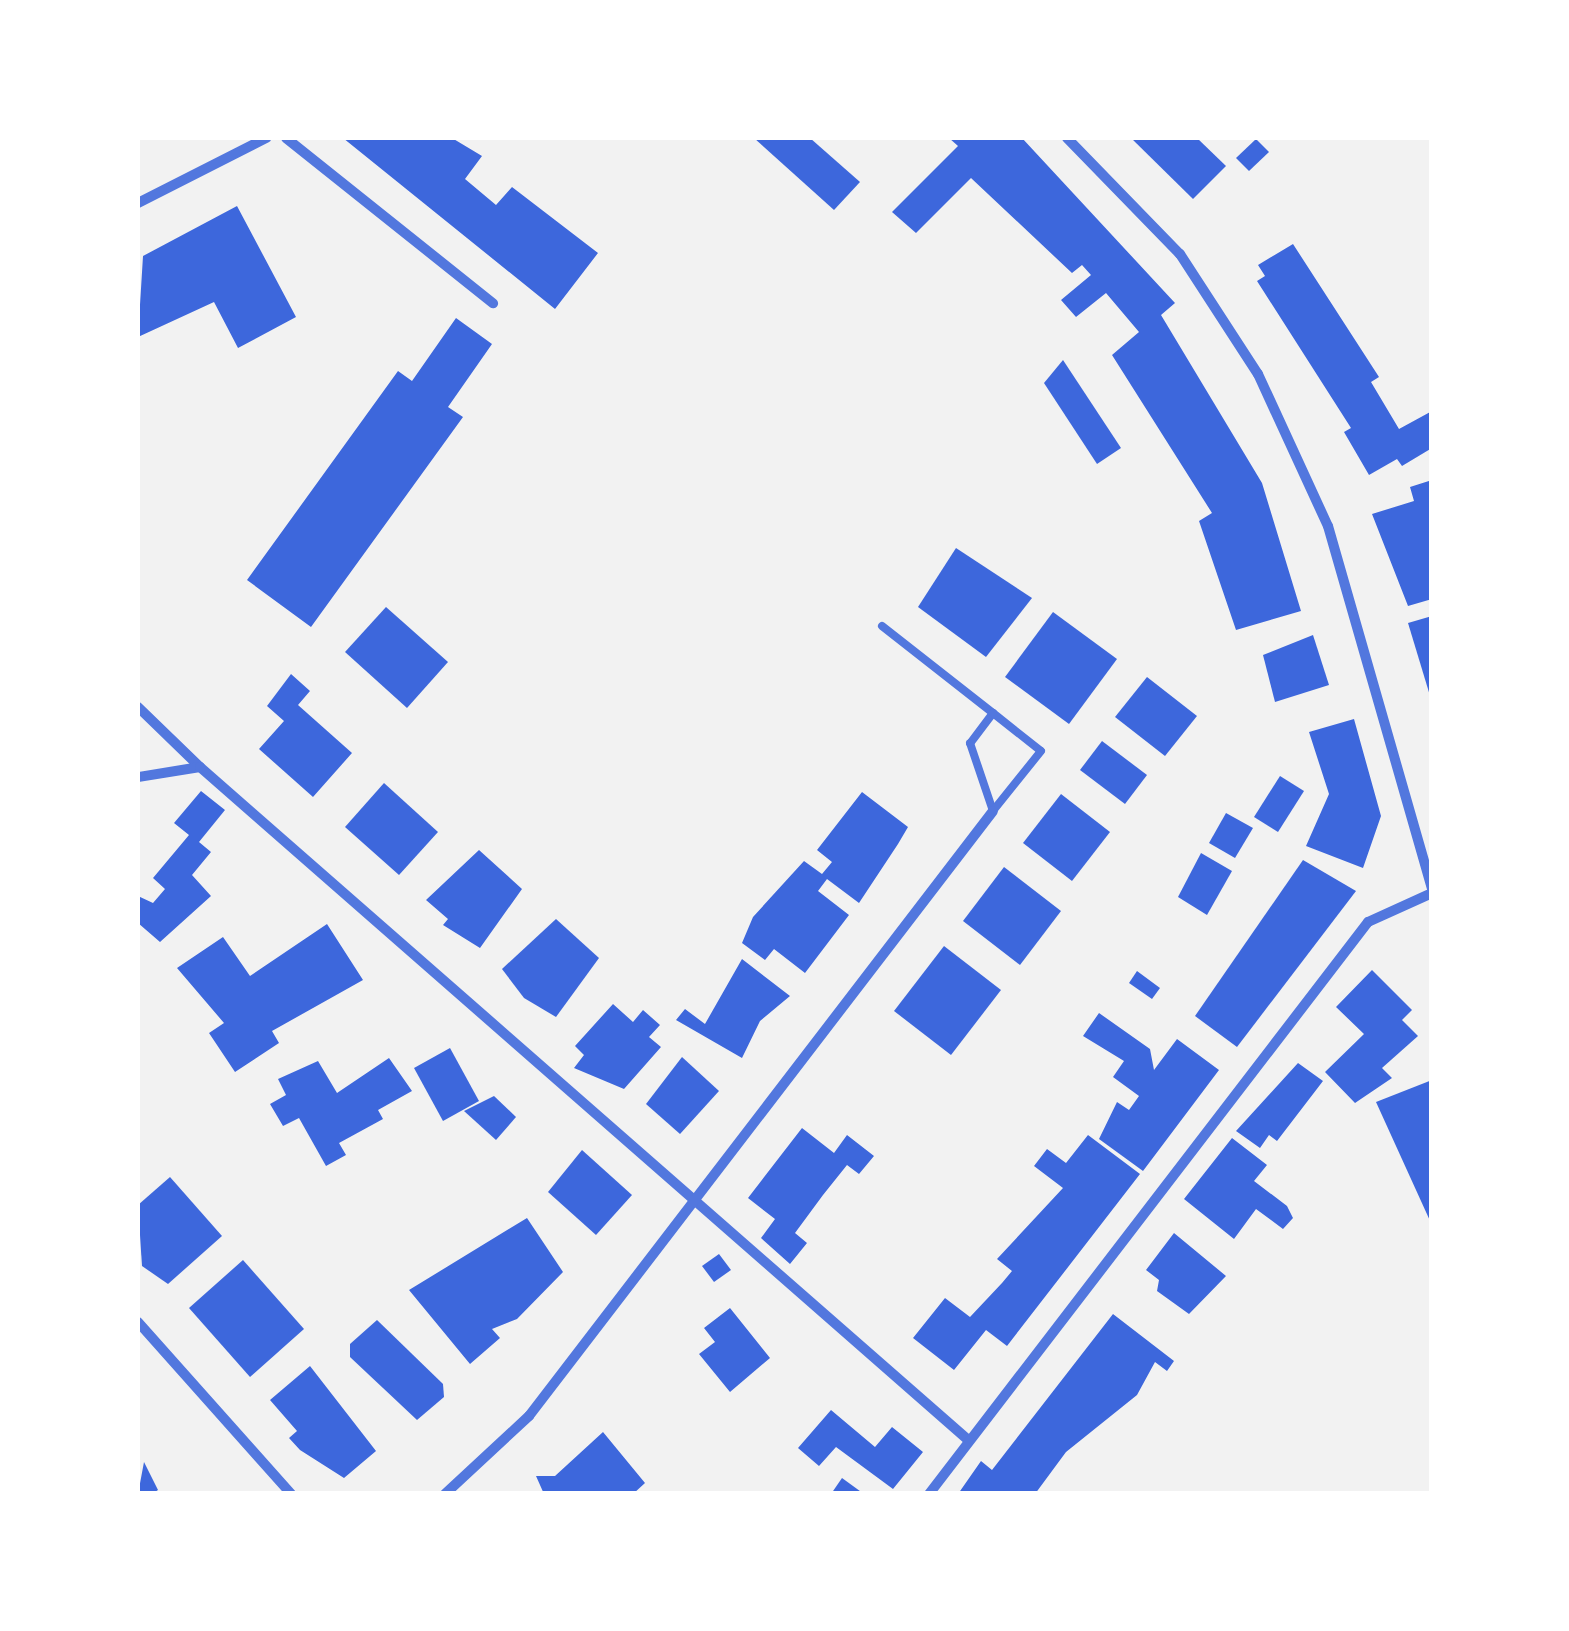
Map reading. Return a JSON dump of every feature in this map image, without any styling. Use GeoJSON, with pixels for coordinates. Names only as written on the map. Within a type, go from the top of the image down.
{"type":"FeatureCollection","features":[{"type":"Feature","properties":{"kind":"street"},"geometry":{"type":"LineString","coordinates":[[138,202],[266,138]]}},
{"type":"Feature","properties":{"kind":"street"},"geometry":{"type":"LineString","coordinates":[[286,138],[493,303]]}},
{"type":"Feature","properties":{"kind":"street"},"geometry":{"type":"LineString","coordinates":[[929,1494],[967,1439],[1368,922],[1432,891],[1328,526],[1258,374],[1180,254],[1067,138]]}},
{"type":"Feature","properties":{"kind":"street"},"geometry":{"type":"LineString","coordinates":[[138,706],[200,767],[686,1202],[967,1439]]}},
{"type":"Feature","properties":{"kind":"street"},"geometry":{"type":"LineString","coordinates":[[138,778],[200,767]]}},
{"type":"Feature","properties":{"kind":"street"},"geometry":{"type":"LineString","coordinates":[[446,1494],[529,1416],[686,1202],[993,811]]}},
{"type":"Feature","properties":{"kind":"street"},"geometry":{"type":"LineString","coordinates":[[138,1322],[291,1494]]}},
{"type":"Feature","properties":{"kind":"lane"},"geometry":{"type":"LineString","coordinates":[[882,626],[1041,751],[993,811]]}},
{"type":"Feature","properties":{"kind":"lane"},"geometry":{"type":"LineString","coordinates":[[992,712],[970,743],[993,811]]}},
{"type":"Feature","properties":{"kind":"building"},"geometry":{"type":"Polygon","coordinates":[[[343,138],[452,138],[482,156],[465,179],[496,205],[512,187],[598,253],[555,309],[343,138]]]}},
{"type":"Feature","properties":{"kind":"building"},"geometry":{"type":"Polygon","coordinates":[[[754,138],[810,138],[860,182],[834,210],[754,138]]]}},
{"type":"Feature","properties":{"kind":"building"},"geometry":{"type":"Polygon","coordinates":[[[949,138],[1022,138],[1175,303],[1161,315],[1262,483],[1301,611],[1236,630],[1199,521],[1212,513],[1112,355],[1139,332],[1106,293],[1076,317],[1061,300],[1091,275],[1082,265],[1072,273],[971,178],[916,233],[892,212],[958,146],[949,138]]]}},
{"type":"Feature","properties":{"kind":"building"},"geometry":{"type":"Polygon","coordinates":[[[1131,138],[1197,138],[1226,166],[1193,199],[1131,138]]]}},
{"type":"Feature","properties":{"kind":"building"},"geometry":{"type":"Polygon","coordinates":[[[1256,139],[1269,152],[1249,171],[1236,158],[1256,139]]]}},
{"type":"Feature","properties":{"kind":"building"},"geometry":{"type":"Polygon","coordinates":[[[237,206],[296,317],[238,348],[214,302],[138,337],[143,256],[237,206]]]}},
{"type":"Feature","properties":{"kind":"building"},"geometry":{"type":"Polygon","coordinates":[[[1293,244],[1379,377],[1371,382],[1399,429],[1432,411],[1432,448],[1402,466],[1397,459],[1369,475],[1344,432],[1351,428],[1257,281],[1265,276],[1258,265],[1293,244]]]}},
{"type":"Feature","properties":{"kind":"building"},"geometry":{"type":"Polygon","coordinates":[[[456,318],[492,344],[448,407],[463,417],[311,627],[247,580],[398,371],[412,381],[456,318]]]}},
{"type":"Feature","properties":{"kind":"building"},"geometry":{"type":"Polygon","coordinates":[[[1063,360],[1121,448],[1097,464],[1044,383],[1063,360]]]}},
{"type":"Feature","properties":{"kind":"building"},"geometry":{"type":"Polygon","coordinates":[[[1432,480],[1432,599],[1408,606],[1372,514],[1414,501],[1410,487],[1432,480]]]}},
{"type":"Feature","properties":{"kind":"building"},"geometry":{"type":"Polygon","coordinates":[[[956,548],[1032,598],[986,657],[918,607],[956,548]]]}},
{"type":"Feature","properties":{"kind":"building"},"geometry":{"type":"Polygon","coordinates":[[[386,607],[448,662],[407,708],[345,652],[386,607]]]}},
{"type":"Feature","properties":{"kind":"building"},"geometry":{"type":"Polygon","coordinates":[[[1053,612],[1117,659],[1069,724],[1005,677],[1053,612]]]}},
{"type":"Feature","properties":{"kind":"building"},"geometry":{"type":"Polygon","coordinates":[[[1432,616],[1432,699],[1431,699],[1408,623],[1432,616]]]}},
{"type":"Feature","properties":{"kind":"building"},"geometry":{"type":"Polygon","coordinates":[[[1313,635],[1329,685],[1275,702],[1263,655],[1313,635]]]}},
{"type":"Feature","properties":{"kind":"building"},"geometry":{"type":"Polygon","coordinates":[[[291,674],[310,691],[298,705],[352,753],[313,797],[259,749],[284,721],[267,706],[291,674]]]}},
{"type":"Feature","properties":{"kind":"building"},"geometry":{"type":"Polygon","coordinates":[[[1147,677],[1197,716],[1165,756],[1115,717],[1147,677]]]}},
{"type":"Feature","properties":{"kind":"building"},"geometry":{"type":"Polygon","coordinates":[[[1354,719],[1381,816],[1363,868],[1306,846],[1329,794],[1309,732],[1354,719]]]}},
{"type":"Feature","properties":{"kind":"building"},"geometry":{"type":"Polygon","coordinates":[[[1102,741],[1147,775],[1125,804],[1080,770],[1102,741]]]}},
{"type":"Feature","properties":{"kind":"building"},"geometry":{"type":"Polygon","coordinates":[[[1280,776],[1304,791],[1278,832],[1254,817],[1280,776]]]}},
{"type":"Feature","properties":{"kind":"building"},"geometry":{"type":"Polygon","coordinates":[[[384,783],[438,832],[399,875],[345,827],[384,783]]]}},
{"type":"Feature","properties":{"kind":"building"},"geometry":{"type":"Polygon","coordinates":[[[201,791],[225,810],[199,842],[211,852],[192,875],[211,896],[160,942],[138,923],[138,896],[153,903],[165,889],[153,878],[189,835],[174,823],[201,791]]]}},
{"type":"Feature","properties":{"kind":"building"},"geometry":{"type":"Polygon","coordinates":[[[862,792],[908,827],[859,903],[827,879],[818,891],[849,915],[805,973],[774,949],[765,960],[742,943],[753,917],[804,861],[822,874],[832,862],[817,850],[862,792]]]}},
{"type":"Feature","properties":{"kind":"building"},"geometry":{"type":"Polygon","coordinates":[[[1061,794],[1110,832],[1072,881],[1023,843],[1061,794]]]}},
{"type":"Feature","properties":{"kind":"building"},"geometry":{"type":"Polygon","coordinates":[[[1226,813],[1253,828],[1235,858],[1209,843],[1226,813]]]}},
{"type":"Feature","properties":{"kind":"building"},"geometry":{"type":"Polygon","coordinates":[[[479,850],[522,889],[480,948],[443,925],[448,919],[426,900],[479,850]]]}},
{"type":"Feature","properties":{"kind":"building"},"geometry":{"type":"Polygon","coordinates":[[[1201,853],[1232,871],[1207,915],[1178,897],[1201,853]]]}},
{"type":"Feature","properties":{"kind":"building"},"geometry":{"type":"Polygon","coordinates":[[[1303,860],[1356,891],[1237,1047],[1195,1016],[1303,860]]]}},
{"type":"Feature","properties":{"kind":"building"},"geometry":{"type":"Polygon","coordinates":[[[1004,867],[1061,911],[1020,965],[963,921],[1004,867]]]}},
{"type":"Feature","properties":{"kind":"building"},"geometry":{"type":"Polygon","coordinates":[[[556,919],[599,958],[556,1017],[524,998],[502,969],[556,919]]]}},
{"type":"Feature","properties":{"kind":"building"},"geometry":{"type":"Polygon","coordinates":[[[327,924],[363,980],[272,1031],[279,1043],[235,1072],[209,1033],[224,1023],[177,968],[223,937],[250,976],[327,924]]]}},
{"type":"Feature","properties":{"kind":"building"},"geometry":{"type":"Polygon","coordinates":[[[944,946],[1001,990],[951,1055],[894,1011],[944,946]]]}},
{"type":"Feature","properties":{"kind":"building"},"geometry":{"type":"Polygon","coordinates":[[[742,959],[790,996],[760,1021],[742,1058],[676,1020],[685,1009],[705,1024],[742,959]]]}},
{"type":"Feature","properties":{"kind":"building"},"geometry":{"type":"Polygon","coordinates":[[[1372,970],[1412,1010],[1402,1020],[1418,1036],[1382,1068],[1392,1078],[1355,1103],[1325,1072],[1364,1034],[1336,1007],[1372,970]]]}},
{"type":"Feature","properties":{"kind":"building"},"geometry":{"type":"Polygon","coordinates":[[[1137,971],[1160,988],[1152,999],[1129,983],[1137,971]]]}},
{"type":"Feature","properties":{"kind":"building"},"geometry":{"type":"Polygon","coordinates":[[[613,1004],[633,1022],[643,1010],[660,1025],[649,1037],[661,1047],[624,1089],[574,1068],[584,1055],[575,1046],[613,1004]]]}},
{"type":"Feature","properties":{"kind":"building"},"geometry":{"type":"Polygon","coordinates":[[[1099,1013],[1150,1049],[1154,1070],[1177,1039],[1219,1070],[1143,1171],[1099,1139],[1117,1102],[1129,1110],[1139,1096],[1113,1077],[1124,1061],[1083,1036],[1099,1013]]]}},
{"type":"Feature","properties":{"kind":"building"},"geometry":{"type":"Polygon","coordinates":[[[450,1048],[479,1101],[443,1121],[414,1068],[450,1048]]]}},
{"type":"Feature","properties":{"kind":"building"},"geometry":{"type":"Polygon","coordinates":[[[682,1057],[719,1091],[680,1134],[646,1104],[682,1057]]]}},
{"type":"Feature","properties":{"kind":"building"},"geometry":{"type":"Polygon","coordinates":[[[389,1058],[412,1091],[378,1110],[383,1119],[339,1143],[346,1155],[326,1166],[299,1118],[283,1126],[270,1104],[286,1095],[278,1079],[318,1061],[337,1093],[389,1058]]]}},
{"type":"Feature","properties":{"kind":"building"},"geometry":{"type":"Polygon","coordinates":[[[1298,1063],[1323,1081],[1277,1141],[1269,1135],[1260,1148],[1236,1131],[1298,1063]]]}},
{"type":"Feature","properties":{"kind":"building"},"geometry":{"type":"Polygon","coordinates":[[[1432,1080],[1432,1223],[1431,1223],[1376,1102],[1432,1080]]]}},
{"type":"Feature","properties":{"kind":"building"},"geometry":{"type":"Polygon","coordinates":[[[494,1096],[516,1117],[496,1140],[464,1111],[494,1096]]]}},
{"type":"Feature","properties":{"kind":"building"},"geometry":{"type":"Polygon","coordinates":[[[802,1128],[834,1153],[847,1135],[874,1156],[859,1174],[847,1165],[823,1195],[795,1233],[807,1243],[790,1264],[761,1238],[775,1219],[748,1198],[802,1128]]]}},
{"type":"Feature","properties":{"kind":"building"},"geometry":{"type":"Polygon","coordinates":[[[1088,1135],[1140,1174],[1007,1346],[986,1330],[954,1370],[913,1338],[945,1298],[970,1317],[1002,1283],[1012,1271],[997,1259],[1063,1188],[1034,1166],[1047,1149],[1066,1163],[1088,1135]]]}},
{"type":"Feature","properties":{"kind":"building"},"geometry":{"type":"Polygon","coordinates":[[[1232,1138],[1267,1165],[1254,1181],[1287,1206],[1293,1218],[1283,1229],[1256,1209],[1234,1239],[1184,1199],[1232,1138]]]}},
{"type":"Feature","properties":{"kind":"building"},"geometry":{"type":"Polygon","coordinates":[[[582,1150],[632,1195],[596,1235],[548,1192],[582,1150]]]}},
{"type":"Feature","properties":{"kind":"building"},"geometry":{"type":"Polygon","coordinates":[[[170,1177],[222,1236],[168,1284],[142,1266],[138,1205],[170,1177]]]}},
{"type":"Feature","properties":{"kind":"building"},"geometry":{"type":"Polygon","coordinates":[[[527,1218],[563,1272],[517,1319],[492,1329],[500,1338],[470,1364],[409,1290],[527,1218]]]}},
{"type":"Feature","properties":{"kind":"building"},"geometry":{"type":"Polygon","coordinates":[[[1174,1233],[1226,1276],[1189,1314],[1157,1291],[1159,1280],[1146,1270],[1174,1233]]]}},
{"type":"Feature","properties":{"kind":"building"},"geometry":{"type":"Polygon","coordinates":[[[719,1254],[731,1270],[714,1282],[702,1266],[719,1254]]]}},
{"type":"Feature","properties":{"kind":"building"},"geometry":{"type":"Polygon","coordinates":[[[243,1260],[304,1329],[250,1377],[189,1308],[243,1260]]]}},
{"type":"Feature","properties":{"kind":"building"},"geometry":{"type":"Polygon","coordinates":[[[730,1308],[770,1358],[730,1392],[699,1354],[715,1342],[704,1328],[730,1308]]]}},
{"type":"Feature","properties":{"kind":"building"},"geometry":{"type":"Polygon","coordinates":[[[1113,1314],[1174,1361],[1167,1371],[1155,1362],[1137,1395],[1066,1452],[1035,1494],[958,1494],[981,1461],[992,1470],[1113,1314]]]}},
{"type":"Feature","properties":{"kind":"building"},"geometry":{"type":"Polygon","coordinates":[[[377,1320],[443,1384],[444,1397],[417,1420],[350,1357],[350,1344],[377,1320]]]}},
{"type":"Feature","properties":{"kind":"building"},"geometry":{"type":"Polygon","coordinates":[[[310,1366],[376,1451],[344,1478],[300,1450],[289,1438],[297,1431],[270,1400],[310,1366]]]}},
{"type":"Feature","properties":{"kind":"building"},"geometry":{"type":"Polygon","coordinates":[[[831,1410],[875,1447],[892,1427],[923,1452],[893,1489],[836,1447],[819,1466],[798,1448],[831,1410]]]}},
{"type":"Feature","properties":{"kind":"building"},"geometry":{"type":"Polygon","coordinates":[[[603,1432],[645,1483],[633,1494],[544,1494],[536,1476],[555,1476],[603,1432]]]}},
{"type":"Feature","properties":{"kind":"building"},"geometry":{"type":"Polygon","coordinates":[[[144,1462],[158,1490],[152,1494],[138,1494],[144,1462]]]}},
{"type":"Feature","properties":{"kind":"building"},"geometry":{"type":"Polygon","coordinates":[[[842,1478],[864,1494],[831,1494],[842,1478]]]}}]}
